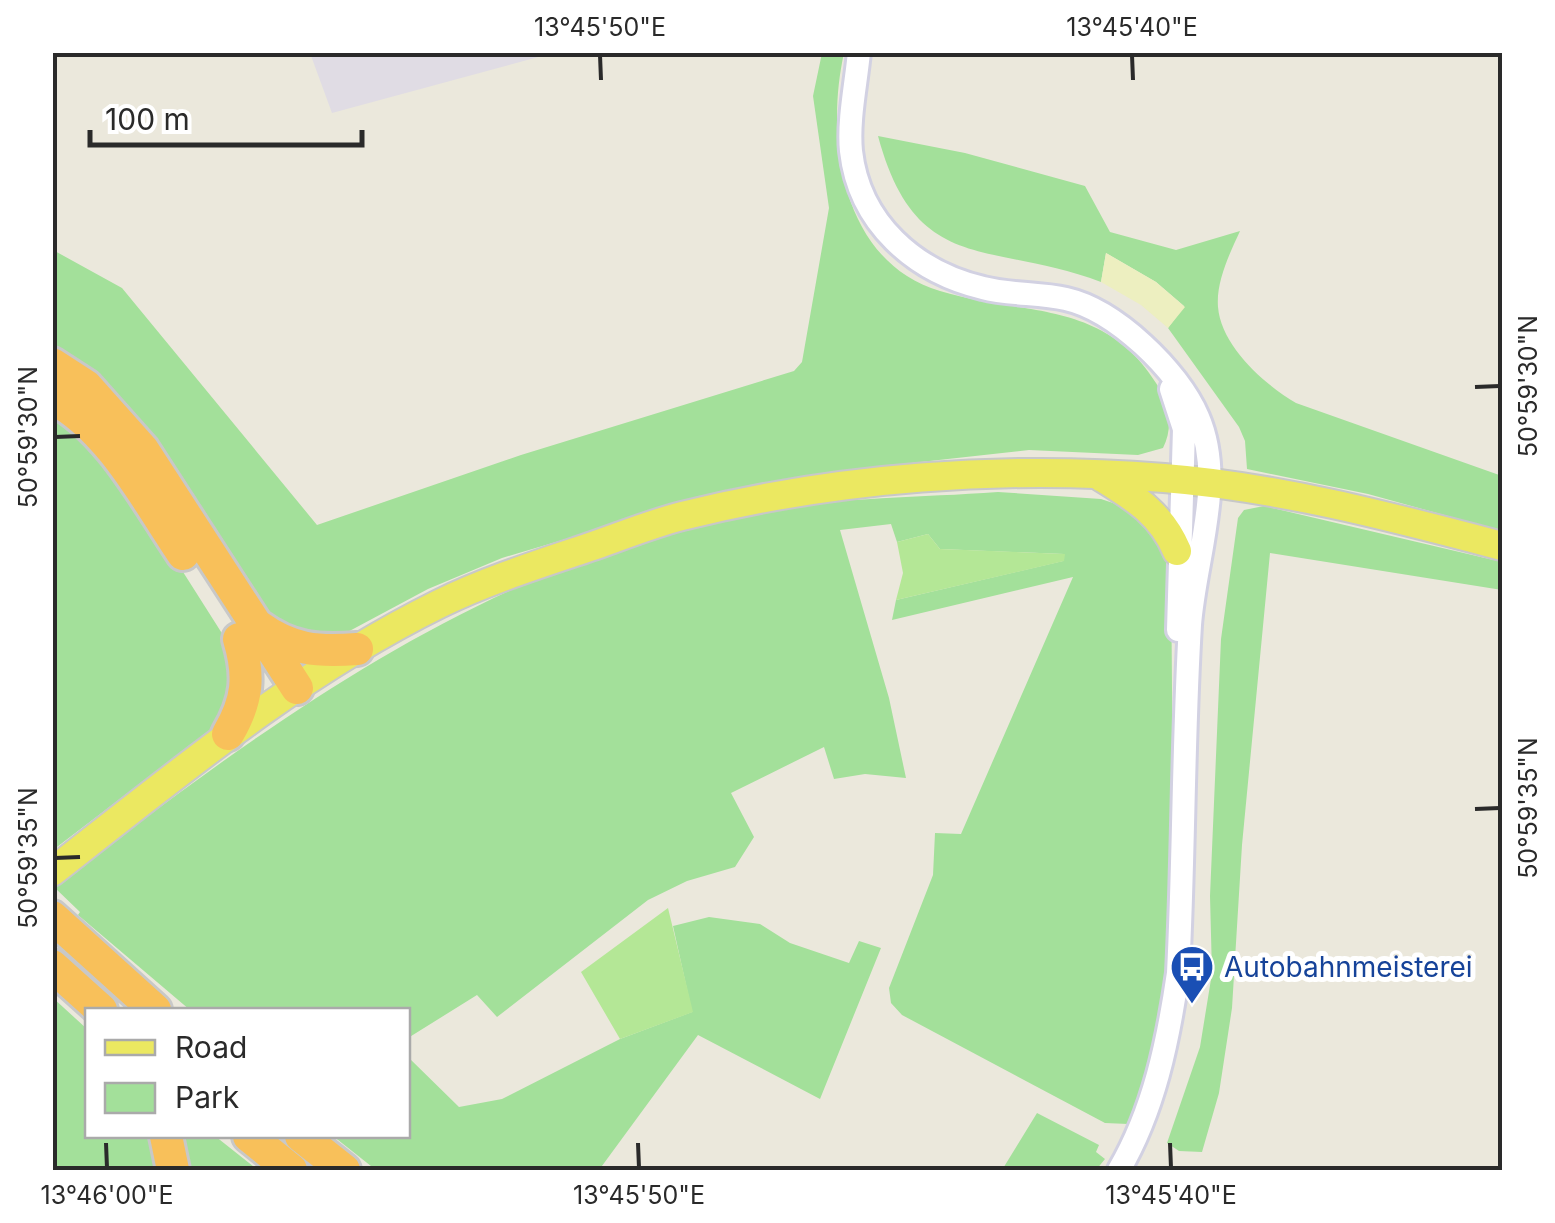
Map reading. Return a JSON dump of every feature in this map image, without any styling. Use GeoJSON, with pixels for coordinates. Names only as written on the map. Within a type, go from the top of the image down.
{"type":"FeatureCollection","features":[{"type":"Feature","properties":{"kind":"highway"},"geometry":{"type":"LineString","coordinates":[[52,364],[86,386],[143,450],[244,629],[248,672],[244,707],[228,734]]}},
{"type":"Feature","properties":{"kind":"highway"},"geometry":{"type":"LineString","coordinates":[[52,398],[68,406],[132,479],[289,693]]}},
{"type":"Feature","properties":{"kind":"highway"},"geometry":{"type":"LineString","coordinates":[[244,629],[316,652],[357,649]]}},
{"type":"Feature","properties":{"kind":"highway"},"geometry":{"type":"LineString","coordinates":[[59,922],[153,1008]]}},
{"type":"Feature","properties":{"kind":"highway"},"geometry":{"type":"LineString","coordinates":[[52,966],[99,1008]]}},
{"type":"Feature","properties":{"kind":"highway"},"geometry":{"type":"LineString","coordinates":[[166,1138],[173,1170]]}},
{"type":"Feature","properties":{"kind":"highway"},"geometry":{"type":"LineString","coordinates":[[251,1138],[291,1170]]}},
{"type":"Feature","properties":{"kind":"highway"},"geometry":{"type":"LineString","coordinates":[[304,1138],[344,1170]]}},
{"type":"Feature","properties":{"kind":"main road"},"geometry":{"type":"LineString","coordinates":[[52,872],[228,734],[357,649],[505,574],[676,518],[748,500],[899,480],[998,473],[1182,480],[1343,507],[1502,546]]}},
{"type":"Feature","properties":{"kind":"main road"},"geometry":{"type":"LineString","coordinates":[[1100,476],[1150,507],[1168,529],[1177,552]]}},
{"type":"Feature","properties":{"kind":"street"},"geometry":{"type":"LineString","coordinates":[[859,52],[851,148],[860,188],[887,235],[922,265],[983,288],[1069,300],[1132,334],[1178,382],[1198,415],[1208,446],[1210,484],[1190,623],[1178,973],[1170,1026],[1152,1095],[1119,1170]]}},
{"type":"Feature","properties":{"kind":"street"},"geometry":{"type":"LineString","coordinates":[[1156,359],[1184,429],[1177,552],[1176,750],[1185,826]]}},
{"type":"Feature","properties":{"kind":"shaded area"},"geometry":{"type":"Polygon","coordinates":[[[310,52],[553,53],[332,113],[310,52]]]}},
{"type":"Feature","properties":{"kind":"green space"},"geometry":{"type":"Polygon","coordinates":[[[822,53],[844,53],[837,122],[840,158],[861,225],[881,253],[907,276],[940,291],[1059,315],[1112,337],[1135,356],[1164,398],[1169,423],[1163,448],[1138,455],[1029,450],[830,472],[677,506],[502,558],[428,589],[342,635],[317,642],[275,630],[53,355],[53,250],[122,288],[317,525],[521,455],[794,371],[802,362],[829,208],[813,96],[822,53]]]}},
{"type":"Feature","properties":{"kind":"green space"},"geometry":{"type":"Polygon","coordinates":[[[878,136],[965,153],[1085,186],[1110,232],[1176,250],[1240,231],[1221,277],[1218,307],[1227,336],[1246,363],[1296,403],[1502,476],[1502,531],[1368,494],[1247,469],[1245,441],[1239,427],[1168,328],[1184,306],[1156,282],[1106,253],[1101,282],[1061,269],[992,255],[936,233],[913,212],[894,181],[878,136]]]}},
{"type":"Feature","properties":{"kind":"green space"},"geometry":{"type":"Polygon","coordinates":[[[52,409],[131,490],[237,657],[241,676],[217,725],[53,850],[52,409]]]}},
{"type":"Feature","properties":{"kind":"green space"},"geometry":{"type":"Polygon","coordinates":[[[998,492],[1101,499],[1134,510],[1152,524],[1171,563],[1173,812],[1165,973],[1151,1056],[1128,1124],[1105,1123],[902,1015],[891,1003],[889,988],[933,875],[935,833],[961,834],[1073,577],[892,620],[896,600],[1063,561],[1064,554],[940,549],[928,534],[897,542],[891,524],[840,530],[889,698],[906,778],[865,774],[834,779],[824,747],[731,793],[754,837],[735,867],[687,881],[648,900],[497,1017],[477,995],[410,1037],[410,1008],[188,1008],[78,915],[80,912],[54,887],[296,711],[467,611],[557,570],[651,537],[749,513],[842,501],[998,492]]]}},
{"type":"Feature","properties":{"kind":"green space"},"geometry":{"type":"Polygon","coordinates":[[[1264,506],[1502,562],[1502,590],[1270,553],[1242,845],[1232,1008],[1219,1093],[1202,1152],[1179,1151],[1167,1143],[1200,1047],[1212,973],[1210,896],[1221,639],[1238,518],[1244,510],[1264,506]]]}},
{"type":"Feature","properties":{"kind":"green space"},"geometry":{"type":"Polygon","coordinates":[[[928,534],[940,549],[1065,554],[1064,561],[896,600],[903,573],[897,542],[928,534]]]}},
{"type":"Feature","properties":{"kind":"green space"},"geometry":{"type":"Polygon","coordinates":[[[668,908],[693,1012],[620,1039],[581,972],[668,908]]]}},
{"type":"Feature","properties":{"kind":"green space"},"geometry":{"type":"Polygon","coordinates":[[[709,917],[760,924],[790,943],[849,963],[859,941],[881,948],[820,1099],[698,1035],[599,1170],[376,1170],[336,1138],[410,1138],[410,1059],[459,1107],[502,1099],[620,1039],[692,1012],[673,926],[709,917]]]}},
{"type":"Feature","properties":{"kind":"green space"},"geometry":{"type":"Polygon","coordinates":[[[52,997],[85,1027],[85,1138],[158,1138],[165,1170],[53,1170],[52,997]]]}},
{"type":"Feature","properties":{"kind":"green space"},"geometry":{"type":"Polygon","coordinates":[[[1037,1113],[1099,1145],[1096,1152],[1105,1159],[1096,1170],[1002,1170],[1037,1113]]]}},
{"type":"Feature","properties":{"kind":"green space"},"geometry":{"type":"Polygon","coordinates":[[[176,1138],[218,1138],[258,1170],[180,1170],[176,1138]]]}},
{"type":"Feature","properties":{"kind":"sand"},"geometry":{"type":"Polygon","coordinates":[[[1106,253],[1156,282],[1185,307],[1168,328],[1141,305],[1101,282],[1106,253]]]}},
{"type":"Feature","properties":{"kind":"place","name":"Autobahnmeisterei"},"geometry":{"type":"Point","coordinates":[1192,1005]}}]}
